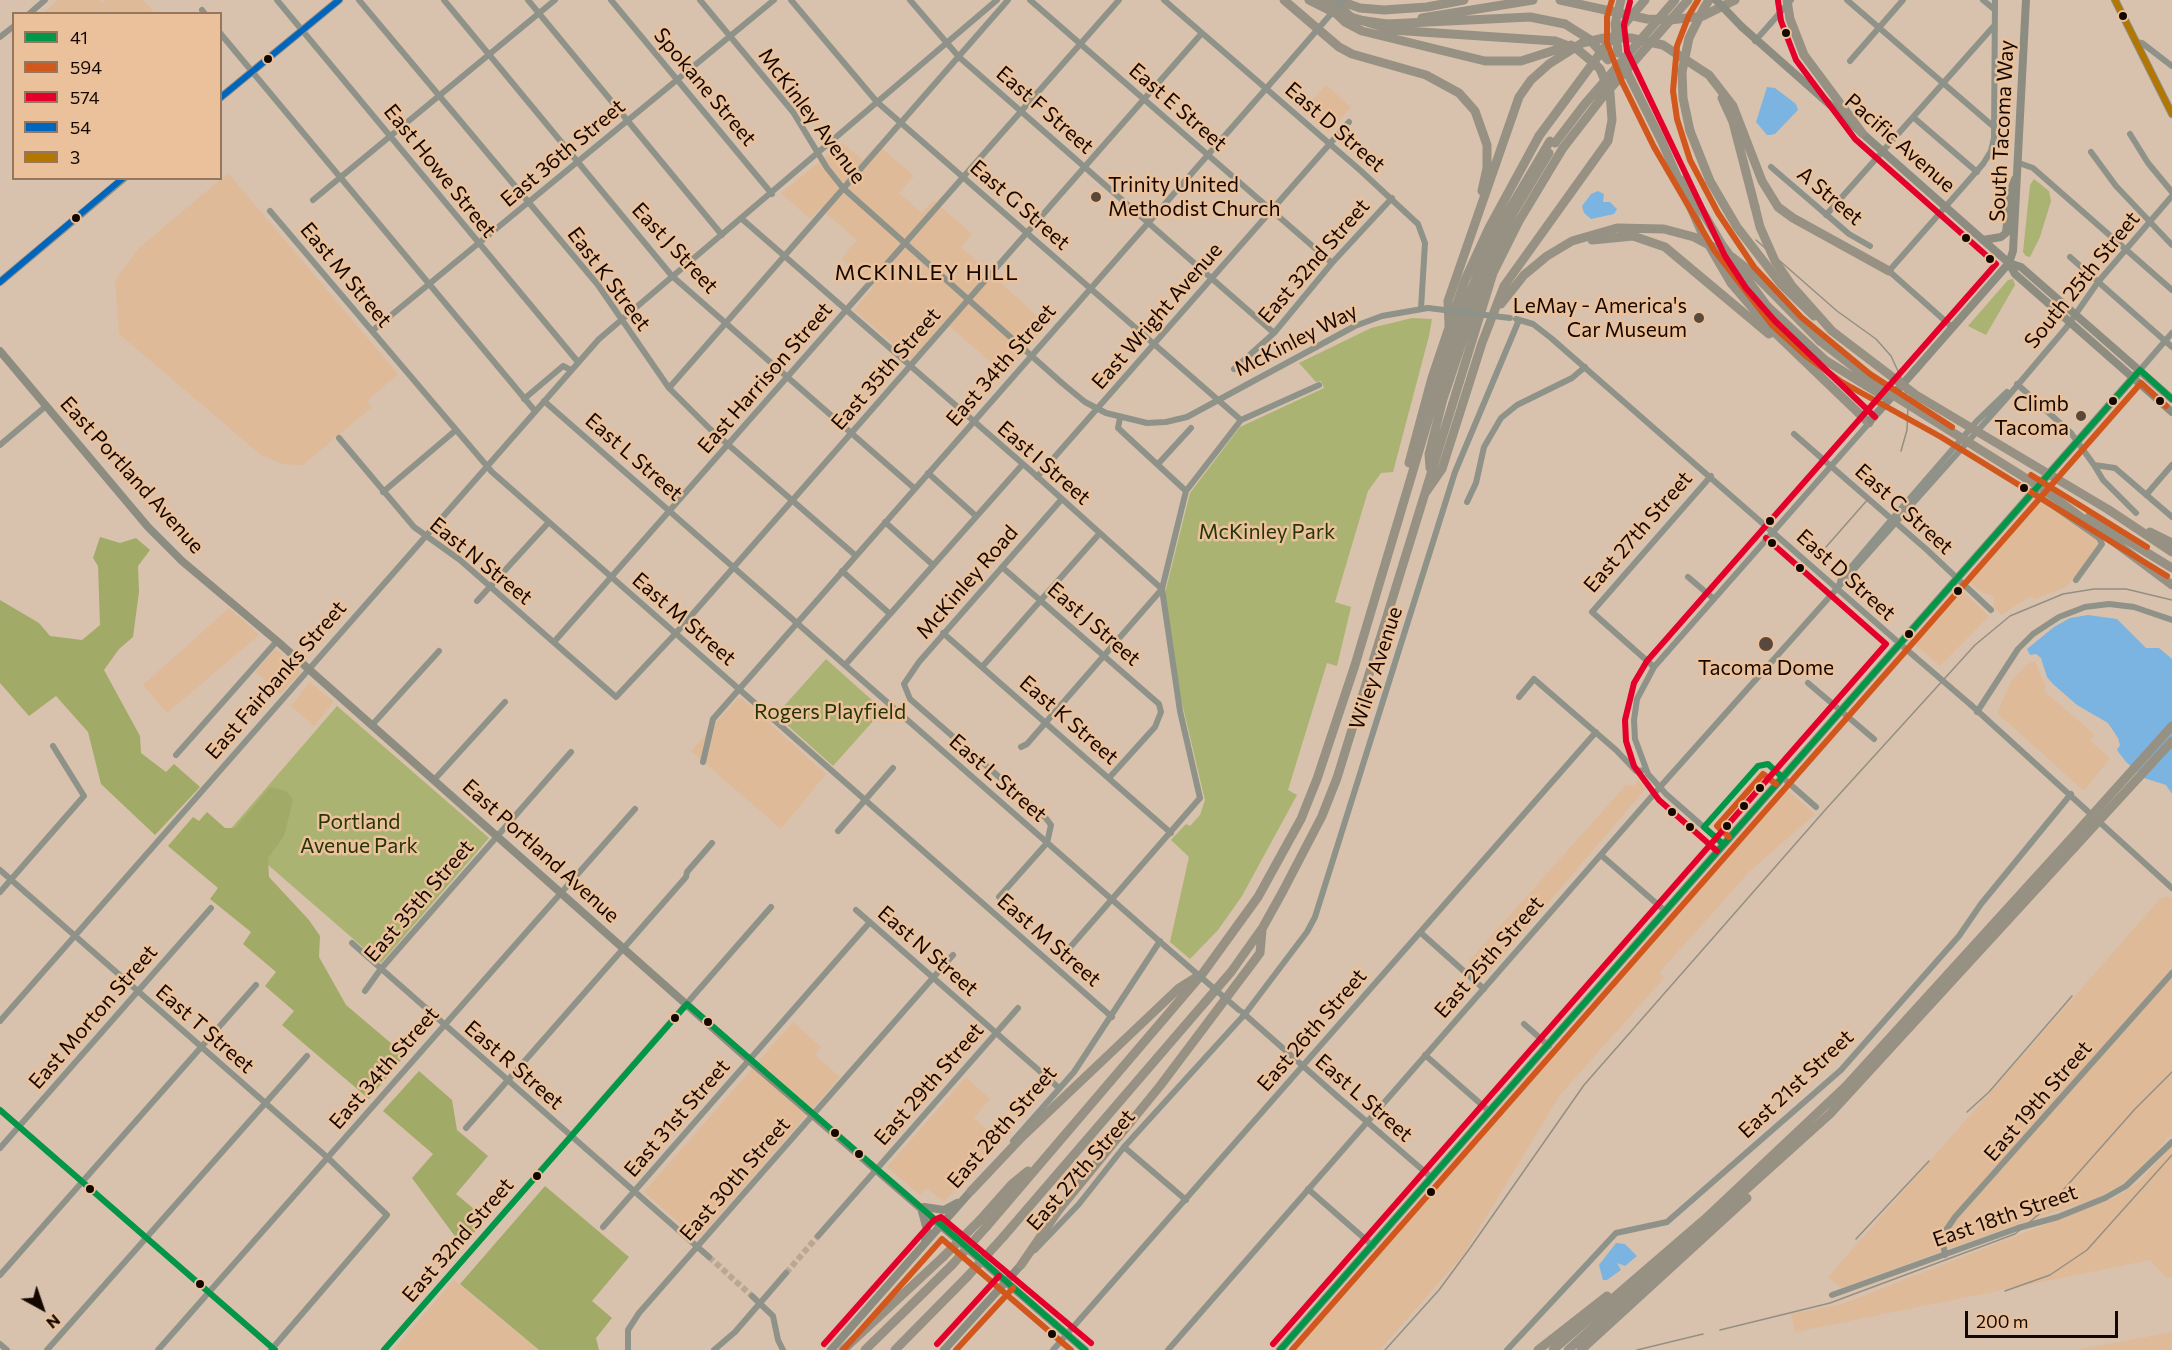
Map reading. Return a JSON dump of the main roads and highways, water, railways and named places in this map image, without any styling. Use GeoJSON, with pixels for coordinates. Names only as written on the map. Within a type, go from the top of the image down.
{"type":"FeatureCollection","features":[{"type":"Feature","properties":{"kind":"highway"},"geometry":{"type":"LineString","coordinates":[[1284,0],[1339,47],[1352,54],[1441,81],[1459,93],[1475,111],[1487,145],[1487,168],[1448,301],[1449,326]]}},
{"type":"Feature","properties":{"kind":"highway"},"geometry":{"type":"LineString","coordinates":[[1309,0],[1345,18],[1387,24],[1530,17],[1565,24],[1589,39],[1608,60],[1652,121]]}},
{"type":"Feature","properties":{"kind":"highway"},"geometry":{"type":"LineString","coordinates":[[1322,0],[1345,22],[1362,31],[1485,61],[1516,62],[1570,45],[1604,38],[1631,38],[1663,45],[1689,60],[1708,75],[1728,97],[1762,181],[1778,207],[1793,218],[1889,271]]}},
{"type":"Feature","properties":{"kind":"highway"},"geometry":{"type":"LineString","coordinates":[[1331,0],[1351,17],[1392,30],[1556,41],[1577,49],[1595,64],[1606,81],[1611,100],[1611,135],[1595,163],[1508,280],[1488,327],[1442,469],[1423,496]]}},
{"type":"Feature","properties":{"kind":"highway"},"geometry":{"type":"LineString","coordinates":[[1337,0],[1360,8],[1402,10],[1464,0]]}},
{"type":"Feature","properties":{"kind":"highway"},"geometry":{"type":"LineString","coordinates":[[1420,21],[1533,0]]}},
{"type":"Feature","properties":{"kind":"highway"},"geometry":{"type":"LineString","coordinates":[[1560,0],[1647,19],[1670,20],[1703,16],[1735,0]]}},
{"type":"Feature","properties":{"kind":"highway"},"geometry":{"type":"LineString","coordinates":[[1621,0],[1615,24],[1618,53],[1662,142],[1695,218],[1724,272],[1750,307],[1870,422]]}},
{"type":"Feature","properties":{"kind":"highway"},"geometry":{"type":"LineString","coordinates":[[1355,665],[1429,389],[1449,326],[1477,252],[1539,136],[1607,44],[1645,0]]}},
{"type":"Feature","properties":{"kind":"highway"},"geometry":{"type":"LineString","coordinates":[[865,1350],[952,1265],[984,1223],[1044,1158],[1203,973],[1258,897],[1301,819],[1317,779],[1355,665],[1441,377],[1467,300],[1494,237],[1588,91],[1667,0]]}},
{"type":"Feature","properties":{"kind":"highway"},"geometry":{"type":"LineString","coordinates":[[904,1350],[1230,972],[1263,927],[1322,816],[1337,778],[1493,273],[1556,144],[1602,84],[1676,0]]}},
{"type":"Feature","properties":{"kind":"highway"},"geometry":{"type":"LineString","coordinates":[[1556,144],[1601,99],[1688,0]]}},
{"type":"Feature","properties":{"kind":"highway"},"geometry":{"type":"LineString","coordinates":[[1789,0],[1790,19],[1804,55],[1862,133]]}},
{"type":"Feature","properties":{"kind":"highway"},"geometry":{"type":"LineString","coordinates":[[1707,4],[1689,38],[1682,72],[1684,105],[1699,157],[1725,208],[1761,261],[1787,291],[1832,331],[1917,395],[2109,510],[2172,552]]}},
{"type":"Feature","properties":{"kind":"highway"},"geometry":{"type":"LineString","coordinates":[[1456,274],[1495,171],[1519,97],[1531,80],[1549,64],[1582,44]]}},
{"type":"Feature","properties":{"kind":"highway"},"geometry":{"type":"LineString","coordinates":[[1689,60],[1707,78],[1727,107],[1762,233],[1775,261],[1786,279],[1832,331]]}},
{"type":"Feature","properties":{"kind":"highway"},"geometry":{"type":"LineString","coordinates":[[1662,142],[1722,245],[1754,291],[1779,319],[1810,348],[1844,374],[1946,429]]}},
{"type":"Feature","properties":{"kind":"highway"},"geometry":{"type":"LineString","coordinates":[[1488,327],[1508,292],[1535,265],[1572,241],[1602,231],[1640,227],[1681,233],[1714,245],[1738,261],[1806,327],[1858,372],[2172,568]]}},
{"type":"Feature","properties":{"kind":"highway"},"geometry":{"type":"LineString","coordinates":[[1535,265],[1559,251],[1601,238],[1633,236],[1655,243],[1683,260],[1751,321],[1808,364]]}},
{"type":"Feature","properties":{"kind":"highway"},"geometry":{"type":"LineString","coordinates":[[2043,489],[2172,585]]}},
{"type":"Feature","properties":{"kind":"highway"},"geometry":{"type":"LineString","coordinates":[[2109,510],[2172,543]]}},
{"type":"Feature","properties":{"kind":"highway"},"geometry":{"type":"LineString","coordinates":[[1553,1350],[1730,1215],[1892,1049],[2172,726]]}},
{"type":"Feature","properties":{"kind":"highway"},"geometry":{"type":"LineString","coordinates":[[1568,1350],[1674,1244],[1792,1139],[1853,1078],[2071,845],[2172,741]]}},
{"type":"Feature","properties":{"kind":"highway"},"geometry":{"type":"LineString","coordinates":[[1021,1264],[1058,1211],[1153,1094],[1260,953],[1263,927]]}},
{"type":"Feature","properties":{"kind":"highway"},"geometry":{"type":"LineString","coordinates":[[968,1194],[1022,1137],[1179,988],[1203,973]]}},
{"type":"Feature","properties":{"kind":"highway"},"geometry":{"type":"LineString","coordinates":[[843,1350],[943,1257],[984,1223]]}},
{"type":"Feature","properties":{"kind":"highway"},"geometry":{"type":"LineString","coordinates":[[895,1350],[968,1278]]}},
{"type":"Feature","properties":{"kind":"highway"},"geometry":{"type":"LineString","coordinates":[[1538,1350],[1614,1304]]}},
{"type":"Feature","properties":{"kind":"highway"},"geometry":{"type":"LineString","coordinates":[[1581,1350],[1614,1304]]}},
{"type":"Feature","properties":{"kind":"main road"},"geometry":{"type":"LineString","coordinates":[[222,96],[339,0]]}},
{"type":"Feature","properties":{"kind":"main road","name":"Pacific Avenue"},"geometry":{"type":"LineString","coordinates":[[1716,0],[1755,41],[2009,263],[2015,274],[2172,412]]}},
{"type":"Feature","properties":{"kind":"main road","name":"South Tacoma Way"},"geometry":{"type":"LineString","coordinates":[[2009,263],[2015,242],[2026,0]]}},
{"type":"Feature","properties":{"kind":"main road"},"geometry":{"type":"LineString","coordinates":[[2115,0],[2172,114]]}},
{"type":"Feature","properties":{"kind":"main road"},"geometry":{"type":"LineString","coordinates":[[1983,240],[2001,237],[2009,228],[2010,193],[2019,165]]}},
{"type":"Feature","properties":{"kind":"main road"},"geometry":{"type":"LineString","coordinates":[[0,282],[122,180]]}},
{"type":"Feature","properties":{"kind":"main road"},"geometry":{"type":"LineString","coordinates":[[1870,422],[2009,263]]}},
{"type":"Feature","properties":{"kind":"main road","name":"Pacific Avenue"},"geometry":{"type":"LineString","coordinates":[[2009,263],[2021,267],[2172,399]]}},
{"type":"Feature","properties":{"kind":"main road","name":"East Portland Avenue"},"geometry":{"type":"LineString","coordinates":[[0,351],[164,544],[277,641],[749,1060],[1085,1350]]}},
{"type":"Feature","properties":{"kind":"main road"},"geometry":{"type":"LineString","coordinates":[[1280,1350],[1374,1246],[1549,1046],[1664,910],[2140,370]]}},
{"type":"Feature","properties":{"kind":"main road"},"geometry":{"type":"LineString","coordinates":[[924,1245],[927,1230],[920,1206],[944,1210],[968,1194]]}},
{"type":"Feature","properties":{"kind":"main road","name":"East 28th Street"},"geometry":{"type":"LineString","coordinates":[[831,1350],[968,1194]]}},
{"type":"Feature","properties":{"kind":"main road","name":"East 27th Street"},"geometry":{"type":"LineString","coordinates":[[944,1350],[1021,1264]]}},
{"type":"Feature","properties":{"kind":"main road"},"geometry":{"type":"LineString","coordinates":[[1285,1350],[1296,1332]]}},
{"type":"Feature","properties":{"kind":"water"},"geometry":{"type":"Polygon","coordinates":[[[1767,87],[1775,88],[1796,104],[1798,110],[1775,134],[1770,135],[1767,135],[1756,122],[1767,87]]]}},
{"type":"Feature","properties":{"kind":"water"},"geometry":{"type":"Polygon","coordinates":[[[1598,191],[1604,194],[1603,202],[1610,202],[1617,209],[1614,214],[1591,219],[1584,213],[1582,206],[1591,194],[1598,191]]]}},
{"type":"Feature","properties":{"kind":"water"},"geometry":{"type":"Polygon","coordinates":[[[2088,615],[2117,619],[2146,648],[2159,648],[2172,659],[2172,794],[2166,785],[2144,778],[2126,762],[2117,750],[2120,745],[2118,738],[2108,723],[2077,705],[2053,684],[2047,677],[2041,658],[2036,654],[2030,655],[2027,649],[2054,627],[2070,618],[2088,615]]]}},
{"type":"Feature","properties":{"kind":"water"},"geometry":{"type":"Polygon","coordinates":[[[1616,1243],[1625,1244],[1637,1256],[1625,1266],[1617,1263],[1621,1270],[1607,1280],[1603,1280],[1599,1265],[1616,1243]]]}},
{"type":"Feature","properties":{"kind":"tunnel"},"geometry":{"type":"LineString","coordinates":[[786,1273],[818,1236]]}},
{"type":"Feature","properties":{"kind":"tunnel"},"geometry":{"type":"LineString","coordinates":[[709,1257],[752,1296]]}},
{"type":"Feature","properties":{"kind":"railway"},"geometry":{"type":"LineString","coordinates":[[1756,240],[1837,311],[1876,339],[1891,356],[1904,384],[1908,407],[1907,430],[1901,451]]}},
{"type":"Feature","properties":{"kind":"railway"},"geometry":{"type":"LineString","coordinates":[[1826,547],[1869,498]]}},
{"type":"Feature","properties":{"kind":"railway"},"geometry":{"type":"LineString","coordinates":[[1385,1350],[1439,1290],[1584,1085],[1826,809],[1975,645],[2010,616],[2063,594],[2094,589],[2126,589],[2172,600]]}},
{"type":"Feature","properties":{"kind":"railway"},"geometry":{"type":"LineString","coordinates":[[1967,1112],[1989,1092],[2072,996]]}},
{"type":"Feature","properties":{"kind":"railway"},"geometry":{"type":"LineString","coordinates":[[1720,1330],[1830,1303],[2015,1234],[2049,1206],[2135,1109],[2172,1072]]}},
{"type":"Feature","properties":{"kind":"railway"},"geometry":{"type":"LineString","coordinates":[[2005,1291],[2050,1275],[2087,1250],[2172,1155]]}},
{"type":"Feature","properties":{"kind":"railway"},"geometry":{"type":"LineString","coordinates":[[1856,1239],[1929,1161]]}},
{"type":"Feature","properties":{"kind":"railway"},"geometry":{"type":"LineString","coordinates":[[1637,1350],[1703,1334]]}},
{"type":"Feature","properties":{"kind":"place","name":"Trinity United Methodist Church"},"geometry":{"type":"Point","coordinates":[1096,197]}},
{"type":"Feature","properties":{"kind":"place","name":"LeMay - America's Car Museum"},"geometry":{"type":"Point","coordinates":[1699,318]}},
{"type":"Feature","properties":{"kind":"place","name":"Climb Tacoma"},"geometry":{"type":"Point","coordinates":[2081,416]}},
{"type":"Feature","properties":{"kind":"place","name":"Tacoma Dome"},"geometry":{"type":"Point","coordinates":[1766,644]}},
{"type":"Feature","properties":{"kind":"district","name":"MCKINLEY HILL"},"geometry":{"type":"Point","coordinates":[927,273]}},
{"type":"Feature","properties":{"kind":"park label","name":"McKinley Park"},"geometry":{"type":"Point","coordinates":[1267,532]}},
{"type":"Feature","properties":{"kind":"park label","name":"Rogers Playfield"},"geometry":{"type":"Point","coordinates":[830,712]}},
{"type":"Feature","properties":{"kind":"park label","name":"Portland Avenue Park"},"geometry":{"type":"Point","coordinates":[359,834]}}]}
